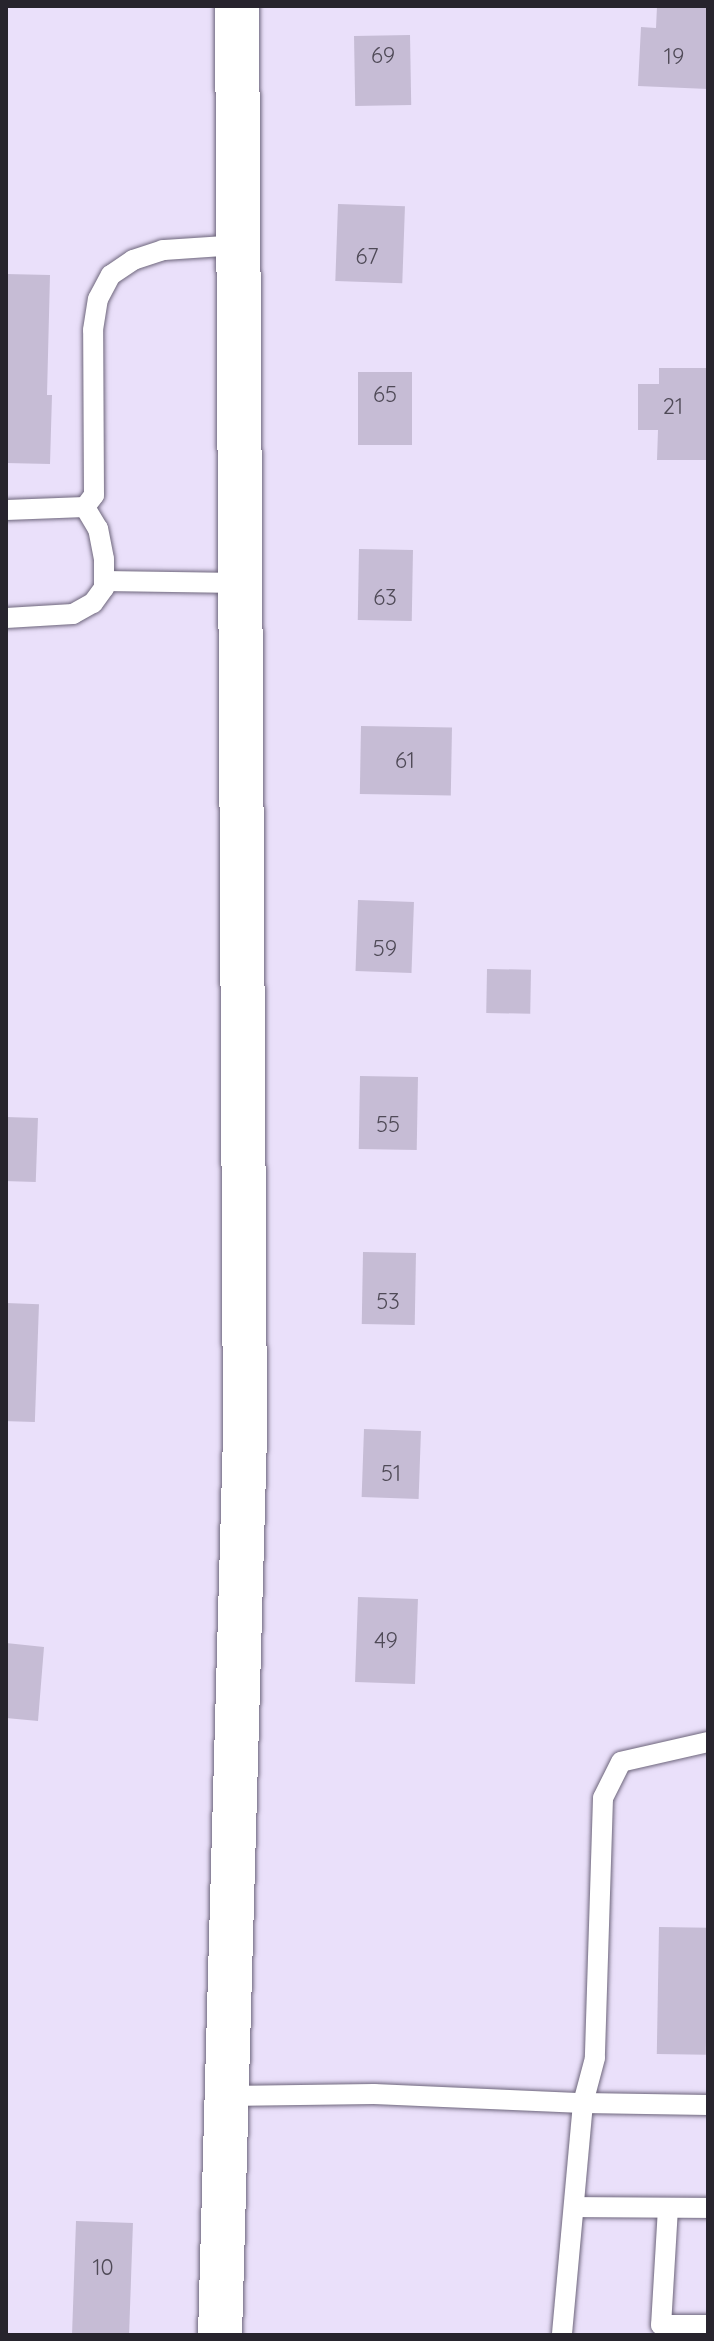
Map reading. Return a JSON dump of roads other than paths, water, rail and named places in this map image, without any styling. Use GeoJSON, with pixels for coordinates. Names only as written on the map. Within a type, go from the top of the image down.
{"type":"FeatureCollection","features":[{"type":"Feature","properties":{"kind":"street"},"geometry":{"type":"LineString","coordinates":[[220,2335],[245,1432],[237,6]]}},
{"type":"Feature","properties":{"kind":"lane"},"geometry":{"type":"LineString","coordinates":[[85,507],[94,495],[93,330],[98,299],[111,275],[133,260],[163,250],[238,245]]}},
{"type":"Feature","properties":{"kind":"lane"},"geometry":{"type":"LineString","coordinates":[[6,510],[85,507]]}},
{"type":"Feature","properties":{"kind":"lane"},"geometry":{"type":"LineString","coordinates":[[6,618],[73,614],[93,603],[104,588],[104,559],[98,529],[85,507]]}},
{"type":"Feature","properties":{"kind":"lane"},"geometry":{"type":"LineString","coordinates":[[104,581],[240,583]]}},
{"type":"Feature","properties":{"kind":"lane"},"geometry":{"type":"LineString","coordinates":[[562,2335],[583,2103],[595,2058],[603,1798],[621,1762],[708,1742]]}},
{"type":"Feature","properties":{"kind":"lane"},"geometry":{"type":"LineString","coordinates":[[227,2096],[374,2094],[708,2105]]}},
{"type":"Feature","properties":{"kind":"lane"},"geometry":{"type":"LineString","coordinates":[[574,2207],[708,2208]]}},
{"type":"Feature","properties":{"kind":"lane"},"geometry":{"type":"LineString","coordinates":[[668,2208],[661,2325],[708,2325]]}}]}
